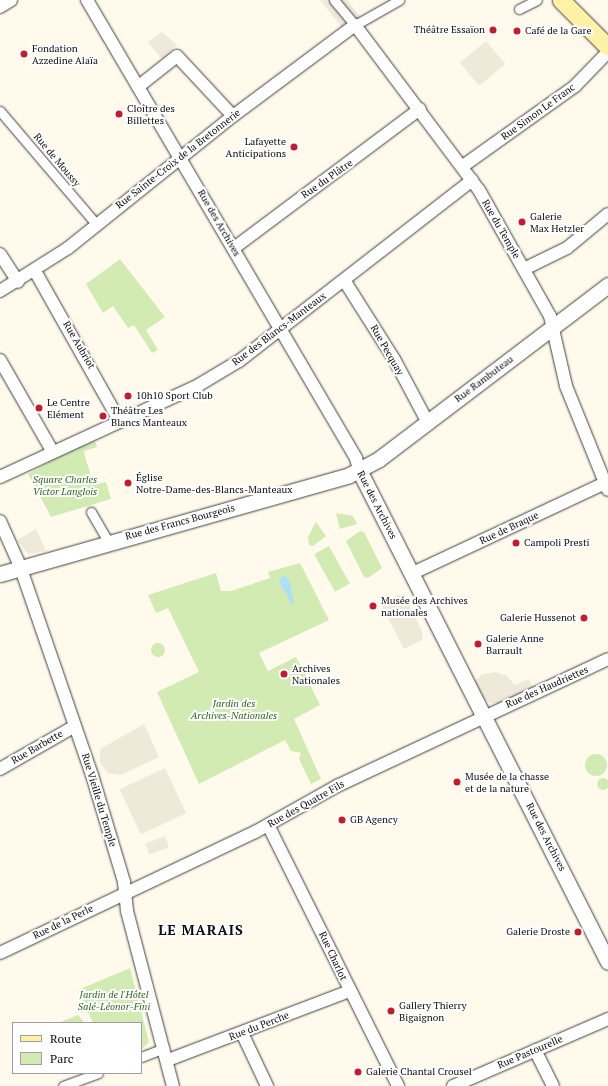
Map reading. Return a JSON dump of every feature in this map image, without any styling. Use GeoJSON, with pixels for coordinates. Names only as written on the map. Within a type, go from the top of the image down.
{"type":"FeatureCollection","features":[{"type":"Feature","properties":{"kind":"main road"},"geometry":{"type":"LineString","coordinates":[[561,0],[608,47]]}},
{"type":"Feature","properties":{"kind":"street"},"geometry":{"type":"LineString","coordinates":[[0,6],[11,0]]}},
{"type":"Feature","properties":{"kind":"street","name":"Rue des Archives"},"geometry":{"type":"LineString","coordinates":[[87,0],[139,86],[356,458],[359,470],[485,715],[608,962]]}},
{"type":"Feature","properties":{"kind":"street","name":"Rue du Temple"},"geometry":{"type":"LineString","coordinates":[[334,0],[463,166],[524,269],[554,324],[566,386],[606,487]]}},
{"type":"Feature","properties":{"kind":"street"},"geometry":{"type":"LineString","coordinates":[[355,26],[400,0]]}},
{"type":"Feature","properties":{"kind":"street"},"geometry":{"type":"LineString","coordinates":[[519,9],[537,0]]}},
{"type":"Feature","properties":{"kind":"street","name":"Rue Sainte-Croix de la Bretonnerie"},"geometry":{"type":"LineString","coordinates":[[0,291],[35,271],[97,225],[233,116],[355,26]]}},
{"type":"Feature","properties":{"kind":"street","name":"Rue Simon Le Franc"},"geometry":{"type":"LineString","coordinates":[[463,166],[575,86],[608,52]]}},
{"type":"Feature","properties":{"kind":"street"},"geometry":{"type":"LineString","coordinates":[[139,86],[177,56],[233,116]]}},
{"type":"Feature","properties":{"kind":"street","name":"Rue du Plâtre"},"geometry":{"type":"LineString","coordinates":[[234,248],[420,109]]}},
{"type":"Feature","properties":{"kind":"street","name":"Rue de Moussy"},"geometry":{"type":"LineString","coordinates":[[0,111],[97,225]]}},
{"type":"Feature","properties":{"kind":"street","name":"Rue des Blancs-Manteaux"},"geometry":{"type":"LineString","coordinates":[[0,477],[203,382],[239,361],[472,180]]}},
{"type":"Feature","properties":{"kind":"street"},"geometry":{"type":"LineString","coordinates":[[524,269],[567,248],[608,214]]}},
{"type":"Feature","properties":{"kind":"street"},"geometry":{"type":"LineString","coordinates":[[0,254],[18,282]]}},
{"type":"Feature","properties":{"kind":"street","name":"Rue Aubriot"},"geometry":{"type":"LineString","coordinates":[[35,271],[84,353],[120,422]]}},
{"type":"Feature","properties":{"kind":"street","name":"Rue Pecquay"},"geometry":{"type":"LineString","coordinates":[[344,280],[394,359],[427,421]]}},
{"type":"Feature","properties":{"kind":"street","name":"Rue Rambuteau"},"geometry":{"type":"LineString","coordinates":[[359,470],[427,421],[554,324],[608,285]]}},
{"type":"Feature","properties":{"kind":"street"},"geometry":{"type":"LineString","coordinates":[[0,360],[53,452]]}},
{"type":"Feature","properties":{"kind":"street","name":"Rue des Francs Bourgeois"},"geometry":{"type":"LineString","coordinates":[[0,574],[20,566],[359,470]]}},
{"type":"Feature","properties":{"kind":"street","name":"Rue de Braque"},"geometry":{"type":"LineString","coordinates":[[413,573],[606,487]]}},
{"type":"Feature","properties":{"kind":"street"},"geometry":{"type":"LineString","coordinates":[[91,512],[108,542]]}},
{"type":"Feature","properties":{"kind":"street","name":"Rue Vieille du Temple"},"geometry":{"type":"LineString","coordinates":[[0,521],[20,566],[75,726],[126,892],[127,911],[168,1060],[173,1086]]}},
{"type":"Feature","properties":{"kind":"street","name":"Rue des Haudriettes"},"geometry":{"type":"LineString","coordinates":[[485,715],[608,659]]}},
{"type":"Feature","properties":{"kind":"street","name":"Rue des Quatre Fils"},"geometry":{"type":"LineString","coordinates":[[126,892],[268,825],[337,786],[485,715]]}},
{"type":"Feature","properties":{"kind":"street","name":"Rue Barbette"},"geometry":{"type":"LineString","coordinates":[[0,769],[75,726]]}},
{"type":"Feature","properties":{"kind":"street","name":"Rue Charlot"},"geometry":{"type":"LineString","coordinates":[[268,825],[398,1086]]}},
{"type":"Feature","properties":{"kind":"street","name":"Rue de la Perle"},"geometry":{"type":"LineString","coordinates":[[0,953],[126,892]]}},
{"type":"Feature","properties":{"kind":"street","name":"Rue du Perche"},"geometry":{"type":"LineString","coordinates":[[168,1060],[350,991]]}},
{"type":"Feature","properties":{"kind":"street","name":"Rue Pastourelle"},"geometry":{"type":"LineString","coordinates":[[453,1086],[608,1019]]}},
{"type":"Feature","properties":{"kind":"street"},"geometry":{"type":"LineString","coordinates":[[242,1033],[268,1086]]}},
{"type":"Feature","properties":{"kind":"street"},"geometry":{"type":"LineString","coordinates":[[142,1057],[164,1048]]}},
{"type":"Feature","properties":{"kind":"street"},"geometry":{"type":"LineString","coordinates":[[535,1050],[553,1086]]}},
{"type":"Feature","properties":{"kind":"street"},"geometry":{"type":"LineString","coordinates":[[63,1086],[95,1074]]}},
{"type":"Feature","properties":{"kind":"green space"},"geometry":{"type":"Polygon","coordinates":[[[120,259],[165,317],[146,330],[158,350],[152,353],[134,325],[128,328],[113,306],[103,313],[86,284],[120,259]]]}},
{"type":"Feature","properties":{"kind":"green space","name":"Square Charles Victor Langlois"},"geometry":{"type":"Polygon","coordinates":[[[95,441],[97,447],[84,451],[86,460],[94,485],[106,482],[111,499],[51,517],[28,474],[68,451],[95,441]]]}},
{"type":"Feature","properties":{"kind":"green space"},"geometry":{"type":"Polygon","coordinates":[[[336,513],[353,516],[357,524],[340,529],[336,513]]]}},
{"type":"Feature","properties":{"kind":"green space"},"geometry":{"type":"Polygon","coordinates":[[[316,522],[326,536],[313,546],[309,545],[308,537],[316,522]]]}},
{"type":"Feature","properties":{"kind":"green space"},"geometry":{"type":"Polygon","coordinates":[[[360,531],[364,532],[382,568],[368,578],[364,577],[346,541],[360,531]]]}},
{"type":"Feature","properties":{"kind":"green space"},"geometry":{"type":"Polygon","coordinates":[[[329,546],[350,584],[335,592],[314,554],[329,546]]]}},
{"type":"Feature","properties":{"kind":"green space","name":"Jardin des Archives-Nationales"},"geometry":{"type":"Polygon","coordinates":[[[300,563],[329,620],[259,653],[268,671],[296,657],[320,705],[294,719],[321,779],[311,784],[299,759],[301,753],[291,751],[285,740],[199,784],[157,692],[199,672],[168,608],[156,613],[148,595],[216,573],[221,591],[231,591],[270,578],[268,572],[300,563]]]}},
{"type":"Feature","properties":{"kind":"green space"},"geometry":{"type":"Polygon","coordinates":[[[158,643],[163,645],[165,650],[163,655],[158,657],[153,655],[151,650],[153,645],[158,643]]]}},
{"type":"Feature","properties":{"kind":"green space"},"geometry":{"type":"Polygon","coordinates":[[[596,754],[604,757],[607,765],[604,773],[596,776],[588,773],[585,765],[588,757],[596,754]]]}},
{"type":"Feature","properties":{"kind":"green space"},"geometry":{"type":"Polygon","coordinates":[[[605,778],[608,779],[608,789],[601,790],[598,789],[597,782],[598,779],[605,778]]]}},
{"type":"Feature","properties":{"kind":"green space","name":"Jardin de l'Hôtel Salé-Léonor-Fini"},"geometry":{"type":"Polygon","coordinates":[[[130,968],[149,1042],[142,1049],[142,1022],[93,1022],[78,990],[130,968]]]}},
{"type":"Feature","properties":{"kind":"green space"},"geometry":{"type":"Polygon","coordinates":[[[78,1015],[84,1022],[60,1022],[78,1015]]]}},
{"type":"Feature","properties":{"kind":"shaded area"},"geometry":{"type":"Polygon","coordinates":[[[320,0],[347,0],[362,19],[343,29],[320,0]]]}},
{"type":"Feature","properties":{"kind":"shaded area"},"geometry":{"type":"Polygon","coordinates":[[[162,32],[177,45],[162,59],[148,42],[162,32]]]}},
{"type":"Feature","properties":{"kind":"shaded area"},"geometry":{"type":"Polygon","coordinates":[[[486,41],[505,64],[479,86],[460,63],[486,41]]]}},
{"type":"Feature","properties":{"kind":"shaded area"},"geometry":{"type":"Polygon","coordinates":[[[36,529],[46,551],[28,554],[17,540],[36,529]]]}},
{"type":"Feature","properties":{"kind":"shaded area"},"geometry":{"type":"Polygon","coordinates":[[[398,595],[405,597],[423,633],[422,640],[404,649],[381,604],[398,595]]]}},
{"type":"Feature","properties":{"kind":"shaded area"},"geometry":{"type":"Polygon","coordinates":[[[496,672],[507,676],[515,685],[529,679],[534,690],[502,704],[490,703],[481,696],[473,682],[483,674],[496,672]]]}},
{"type":"Feature","properties":{"kind":"shaded area"},"geometry":{"type":"Polygon","coordinates":[[[144,724],[159,757],[121,775],[107,773],[100,762],[100,749],[144,724]]]}},
{"type":"Feature","properties":{"kind":"shaded area"},"geometry":{"type":"Polygon","coordinates":[[[165,768],[186,813],[141,834],[120,789],[165,768]]]}},
{"type":"Feature","properties":{"kind":"shaded area"},"geometry":{"type":"Polygon","coordinates":[[[165,836],[169,847],[149,854],[145,843],[165,836]]]}},
{"type":"Feature","properties":{"kind":"water"},"geometry":{"type":"Polygon","coordinates":[[[283,575],[289,579],[294,602],[292,605],[279,581],[283,575]]]}},
{"type":"Feature","properties":{"kind":"place","name":"Théâtre Essaïon"},"geometry":{"type":"Point","coordinates":[493,30]}},
{"type":"Feature","properties":{"kind":"place","name":"Café de la Gare"},"geometry":{"type":"Point","coordinates":[517,31]}},
{"type":"Feature","properties":{"kind":"place","name":"Fondation Azzedine Alaïa"},"geometry":{"type":"Point","coordinates":[24,54]}},
{"type":"Feature","properties":{"kind":"place","name":"Cloître des Billettes"},"geometry":{"type":"Point","coordinates":[119,114]}},
{"type":"Feature","properties":{"kind":"place","name":"Lafayette Anticipations"},"geometry":{"type":"Point","coordinates":[294,147]}},
{"type":"Feature","properties":{"kind":"place","name":"Galerie Max Hetzler"},"geometry":{"type":"Point","coordinates":[522,222]}},
{"type":"Feature","properties":{"kind":"place","name":"10h10 Sport Club"},"geometry":{"type":"Point","coordinates":[128,396]}},
{"type":"Feature","properties":{"kind":"place","name":"Le Centre Elément"},"geometry":{"type":"Point","coordinates":[39,408]}},
{"type":"Feature","properties":{"kind":"place","name":"Théâtre Les Blancs Manteaux"},"geometry":{"type":"Point","coordinates":[103,416]}},
{"type":"Feature","properties":{"kind":"place","name":"Église Notre-Dame-des-Blancs-Manteaux"},"geometry":{"type":"Point","coordinates":[128,483]}},
{"type":"Feature","properties":{"kind":"place","name":"Campoli Presti"},"geometry":{"type":"Point","coordinates":[516,543]}},
{"type":"Feature","properties":{"kind":"place","name":"Musée des Archives nationales"},"geometry":{"type":"Point","coordinates":[373,606]}},
{"type":"Feature","properties":{"kind":"place","name":"Galerie Hussenot"},"geometry":{"type":"Point","coordinates":[584,618]}},
{"type":"Feature","properties":{"kind":"place","name":"Galerie Anne Barrault"},"geometry":{"type":"Point","coordinates":[478,644]}},
{"type":"Feature","properties":{"kind":"place","name":"Archives Nationales"},"geometry":{"type":"Point","coordinates":[284,674]}},
{"type":"Feature","properties":{"kind":"place","name":"Musée de la chasse et de la nature"},"geometry":{"type":"Point","coordinates":[457,782]}},
{"type":"Feature","properties":{"kind":"place","name":"GB Agency"},"geometry":{"type":"Point","coordinates":[342,820]}},
{"type":"Feature","properties":{"kind":"place","name":"Galerie Droste"},"geometry":{"type":"Point","coordinates":[578,932]}},
{"type":"Feature","properties":{"kind":"place","name":"Gallery Thierry Bigaignon"},"geometry":{"type":"Point","coordinates":[391,1011]}},
{"type":"Feature","properties":{"kind":"place","name":"Galerie Chantal Crousel"},"geometry":{"type":"Point","coordinates":[358,1072]}},
{"type":"Feature","properties":{"kind":"district","name":"LE MARAIS"},"geometry":{"type":"Point","coordinates":[201,930]}}]}
